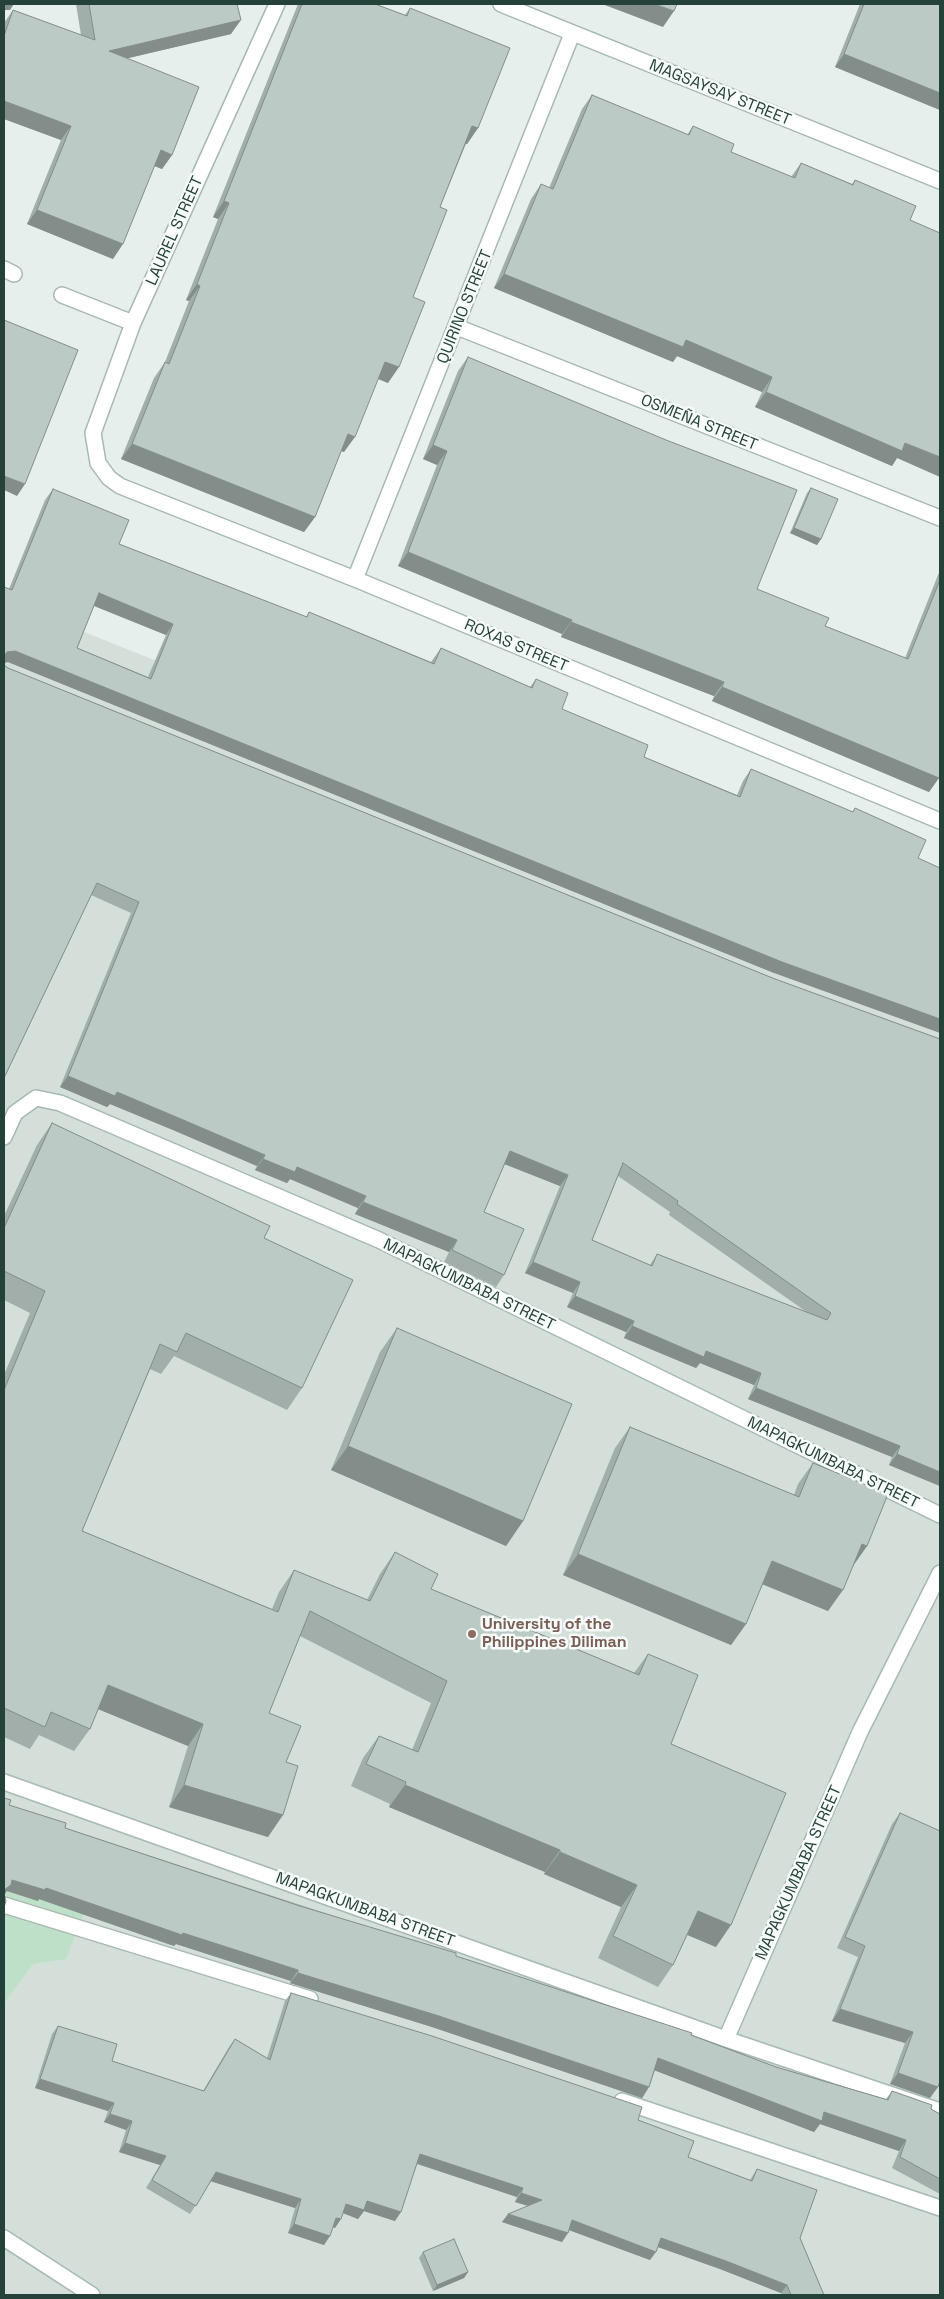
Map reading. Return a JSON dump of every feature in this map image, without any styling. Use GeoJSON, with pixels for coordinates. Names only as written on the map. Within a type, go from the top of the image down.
{"type":"FeatureCollection","features":[{"type":"Feature","properties":{"kind":"street","name":"LAUREL STREET"},"geometry":{"type":"LineString","coordinates":[[98,463],[93,433],[133,323],[278,4]]}},
{"type":"Feature","properties":{"kind":"street","name":"MAGSAYSAY STREET"},"geometry":{"type":"LineString","coordinates":[[501,4],[940,181]]}},
{"type":"Feature","properties":{"kind":"street","name":"QUIRINO STREET"},"geometry":{"type":"LineString","coordinates":[[355,579],[457,327],[572,34]]}},
{"type":"Feature","properties":{"kind":"street"},"geometry":{"type":"LineString","coordinates":[[62,295],[133,323]]}},
{"type":"Feature","properties":{"kind":"street","name":"OSMEÑA STREET"},"geometry":{"type":"LineString","coordinates":[[457,327],[940,518]]}},
{"type":"Feature","properties":{"kind":"street","name":"ROXAS STREET"},"geometry":{"type":"LineString","coordinates":[[98,463],[109,478],[120,486],[355,579],[940,822]]}},
{"type":"Feature","properties":{"kind":"street","name":"MAPAGKUMBABA STREET"},"geometry":{"type":"LineString","coordinates":[[4,1137],[15,1113],[36,1098],[60,1103],[379,1240],[940,1515]]}},
{"type":"Feature","properties":{"kind":"street","name":"MAPAGKUMBABA STREET"},"geometry":{"type":"LineString","coordinates":[[726,2039],[860,1732],[940,1573]]}},
{"type":"Feature","properties":{"kind":"street","name":"MAPAGKUMBABA STREET"},"geometry":{"type":"LineString","coordinates":[[4,1782],[726,2039],[940,2111]]}},
{"type":"Feature","properties":{"kind":"street"},"geometry":{"type":"LineString","coordinates":[[4,1905],[325,2004]]}},
{"type":"Feature","properties":{"kind":"street"},"geometry":{"type":"LineString","coordinates":[[606,2096],[940,2208]]}},
{"type":"Feature","properties":{"kind":"street"},"geometry":{"type":"LineString","coordinates":[[4,2238],[92,2295]]}},
{"type":"Feature","properties":{"kind":"shaded area","name":"University of the Philippines Diliman"},"geometry":{"type":"Polygon","coordinates":[[[4,600],[940,974],[940,2295],[4,2295],[4,600]]]}},
{"type":"Feature","properties":{"kind":"green space"},"geometry":{"type":"Polygon","coordinates":[[[101,1869],[66,1959],[33,1964],[4,2003],[4,1882],[101,1869]]]}},
{"type":"Feature","properties":{"kind":"building"},"geometry":{"type":"Polygon","coordinates":[[[89,4],[237,4],[241,20],[109,51],[199,87],[172,155],[161,150],[123,244],[37,210],[71,126],[4,101],[4,36],[13,10],[95,40],[89,4]]]}},
{"type":"Feature","properties":{"kind":"building"},"geometry":{"type":"Polygon","coordinates":[[[302,4],[375,4],[407,16],[410,8],[510,48],[478,128],[472,126],[440,207],[447,210],[413,297],[425,302],[399,367],[385,362],[355,437],[348,434],[315,517],[132,444],[165,362],[169,364],[200,286],[197,284],[229,203],[224,201],[302,4]]]}},
{"type":"Feature","properties":{"kind":"building"},"geometry":{"type":"Polygon","coordinates":[[[654,4],[677,4],[674,11],[654,4]]]}},
{"type":"Feature","properties":{"kind":"building"},"geometry":{"type":"Polygon","coordinates":[[[864,4],[940,4],[940,93],[844,54],[864,4]]]}},
{"type":"Feature","properties":{"kind":"building"},"geometry":{"type":"Polygon","coordinates":[[[592,95],[689,135],[693,126],[734,144],[731,152],[795,178],[801,163],[853,185],[855,180],[916,206],[910,220],[940,233],[940,457],[905,443],[902,451],[766,392],[772,377],[686,340],[683,347],[504,274],[541,184],[553,189],[592,95]]]}},
{"type":"Feature","properties":{"kind":"building"},"geometry":{"type":"Polygon","coordinates":[[[4,320],[78,350],[25,484],[4,476],[4,320]]]}},
{"type":"Feature","properties":{"kind":"building"},"geometry":{"type":"Polygon","coordinates":[[[468,357],[666,440],[797,490],[757,589],[829,618],[825,626],[908,659],[940,580],[939,778],[722,687],[724,682],[571,622],[572,620],[408,552],[447,451],[433,445],[468,357]]]}},
{"type":"Feature","properties":{"kind":"building"},"geometry":{"type":"Polygon","coordinates":[[[811,488],[838,499],[821,539],[794,528],[811,488]]]}},
{"type":"Feature","properties":{"kind":"building"},"geometry":{"type":"Polygon","coordinates":[[[53,489],[129,520],[119,544],[307,617],[309,612],[434,664],[441,648],[532,688],[536,679],[568,693],[562,709],[648,745],[644,757],[740,797],[751,769],[853,812],[855,808],[926,840],[918,858],[940,868],[940,1019],[782,962],[15,651],[7,652],[4,656],[4,587],[12,590],[53,489]],[[99,593],[77,648],[151,679],[173,624],[99,593]]]}},
{"type":"Feature","properties":{"kind":"building"},"geometry":{"type":"Polygon","coordinates":[[[4,665],[775,979],[940,1039],[940,1472],[897,1454],[900,1446],[756,1388],[761,1373],[706,1351],[704,1357],[632,1326],[634,1321],[575,1296],[580,1282],[533,1262],[568,1175],[510,1151],[484,1212],[524,1229],[504,1275],[452,1250],[457,1240],[363,1202],[366,1196],[297,1167],[295,1172],[263,1159],[265,1155],[181,1119],[117,1092],[115,1096],[68,1076],[139,902],[97,883],[4,1078],[4,665]],[[623,1163],[592,1240],[652,1266],[657,1254],[827,1320],[831,1313],[677,1204],[678,1201],[623,1163]]]}},
{"type":"Feature","properties":{"kind":"building"},"geometry":{"type":"Polygon","coordinates":[[[52,1123],[270,1226],[264,1238],[353,1280],[302,1388],[186,1333],[177,1352],[160,1344],[82,1531],[278,1612],[294,1570],[370,1601],[395,1552],[438,1574],[431,1589],[639,1675],[648,1654],[698,1675],[671,1744],[786,1793],[731,1925],[698,1911],[673,1965],[613,1936],[637,1885],[560,1852],[560,1850],[405,1785],[406,1782],[366,1764],[379,1736],[418,1752],[447,1681],[310,1611],[269,1713],[301,1726],[286,1762],[298,1766],[283,1815],[184,1785],[203,1724],[108,1685],[90,1729],[51,1712],[45,1727],[4,1708],[4,1390],[45,1291],[4,1271],[4,1228],[52,1123]]]}},
{"type":"Feature","properties":{"kind":"building"},"geometry":{"type":"Polygon","coordinates":[[[397,1328],[572,1404],[523,1521],[348,1446],[397,1328]]]}},
{"type":"Feature","properties":{"kind":"building"},"geometry":{"type":"Polygon","coordinates":[[[630,1427],[799,1497],[813,1463],[888,1494],[867,1546],[862,1544],[843,1590],[772,1561],[746,1624],[578,1554],[630,1427]]]}},
{"type":"Feature","properties":{"kind":"building"},"geometry":{"type":"Polygon","coordinates":[[[4,1798],[11,1800],[9,1805],[66,1823],[65,1828],[300,1906],[456,1953],[456,1956],[692,2033],[691,2035],[776,2067],[888,2100],[892,2091],[932,2105],[931,2109],[940,2114],[940,2179],[900,2157],[906,2140],[824,2112],[822,2121],[658,2058],[649,2087],[439,2016],[298,1973],[298,1970],[183,1933],[182,1935],[46,1888],[45,1890],[12,1880],[11,1885],[4,1890],[4,1798]]]}},
{"type":"Feature","properties":{"kind":"building"},"geometry":{"type":"Polygon","coordinates":[[[900,1813],[940,1831],[940,2081],[938,2087],[898,2073],[913,2032],[840,2009],[865,1946],[845,1937],[900,1813]]]}},
{"type":"Feature","properties":{"kind":"building"},"geometry":{"type":"Polygon","coordinates":[[[291,1993],[432,2036],[642,2107],[638,2120],[694,2141],[688,2157],[752,2181],[757,2169],[817,2190],[800,2238],[824,2295],[791,2295],[787,2285],[661,2238],[656,2252],[572,2220],[568,2233],[508,2214],[542,2200],[521,2193],[523,2188],[420,2154],[401,2212],[367,2201],[364,2210],[346,2204],[341,2219],[336,2218],[330,2236],[294,2224],[301,2199],[216,2172],[196,2206],[152,2180],[166,2156],[125,2143],[132,2121],[110,2114],[114,2103],[40,2079],[58,2026],[117,2044],[112,2061],[204,2091],[235,2039],[270,2060],[291,1993]]]}},
{"type":"Feature","properties":{"kind":"building"},"geometry":{"type":"Polygon","coordinates":[[[454,2239],[468,2272],[437,2285],[423,2252],[454,2239]]]}},
{"type":"Feature","properties":{"kind":"place","name":"University of the Philippines Diliman"},"geometry":{"type":"Point","coordinates":[472,1634]}}]}
